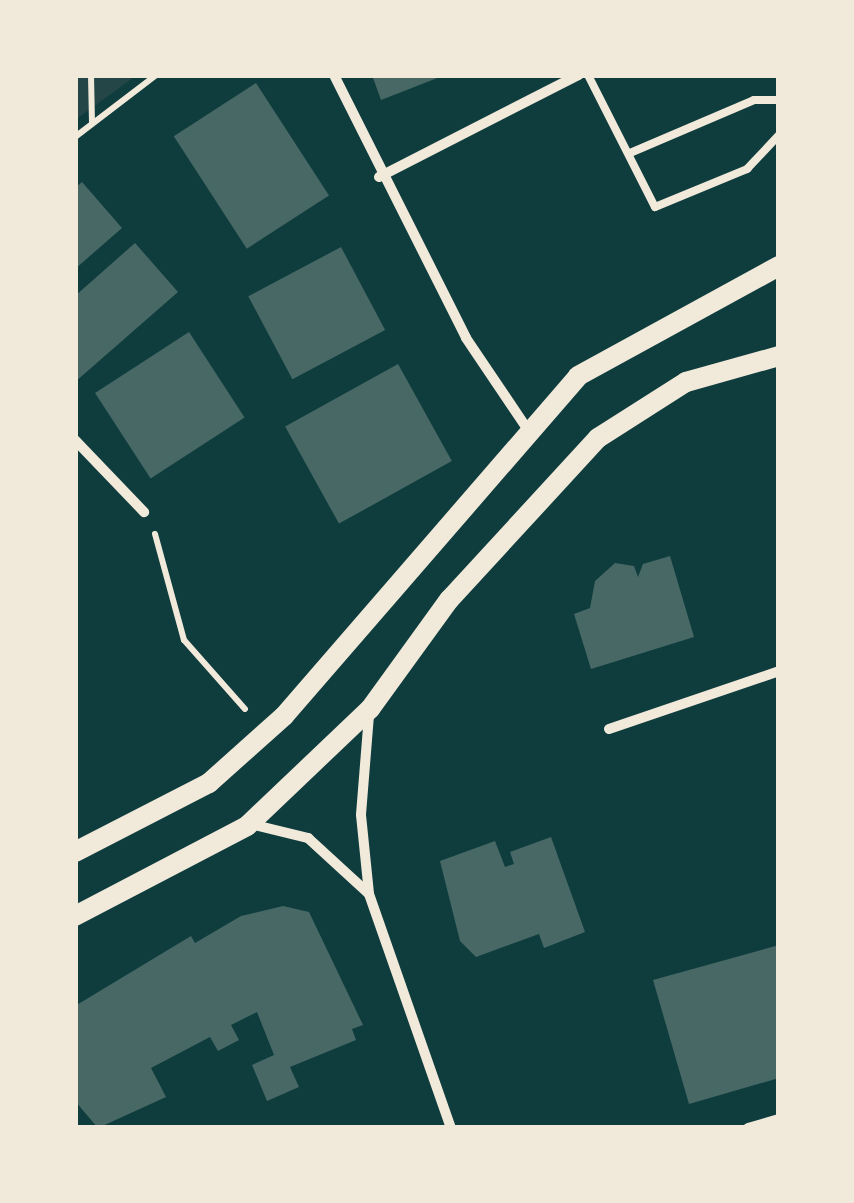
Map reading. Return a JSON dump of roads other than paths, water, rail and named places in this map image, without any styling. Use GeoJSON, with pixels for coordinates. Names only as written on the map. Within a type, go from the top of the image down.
{"type":"FeatureCollection","features":[{"type":"Feature","properties":{"kind":"main road"},"geometry":{"type":"LineString","coordinates":[[75,852],[209,783],[284,716],[526,427],[578,376],[779,266]]}},
{"type":"Feature","properties":{"kind":"main road"},"geometry":{"type":"LineString","coordinates":[[75,916],[247,826],[370,709],[449,600],[598,438],[686,382],[779,356]]}},
{"type":"Feature","properties":{"kind":"street"},"geometry":{"type":"LineString","coordinates":[[334,75],[379,177],[526,427]]}},
{"type":"Feature","properties":{"kind":"street"},"geometry":{"type":"LineString","coordinates":[[379,177],[578,75]]}},
{"type":"Feature","properties":{"kind":"street"},"geometry":{"type":"LineString","coordinates":[[75,440],[144,512]]}},
{"type":"Feature","properties":{"kind":"street"},"geometry":{"type":"LineString","coordinates":[[610,728],[779,671]]}},
{"type":"Feature","properties":{"kind":"street"},"geometry":{"type":"LineString","coordinates":[[370,709],[360,815],[369,894],[452,1128]]}},
{"type":"Feature","properties":{"kind":"street"},"geometry":{"type":"LineString","coordinates":[[247,826],[267,823],[308,838],[369,894]]}},
{"type":"Feature","properties":{"kind":"street"},"geometry":{"type":"LineString","coordinates":[[748,1128],[779,1119]]}},
{"type":"Feature","properties":{"kind":"lane"},"geometry":{"type":"LineString","coordinates":[[588,75],[655,208],[672,207],[747,169],[779,135]]}},
{"type":"Feature","properties":{"kind":"lane"},"geometry":{"type":"LineString","coordinates":[[630,153],[754,100],[779,100]]}}]}
